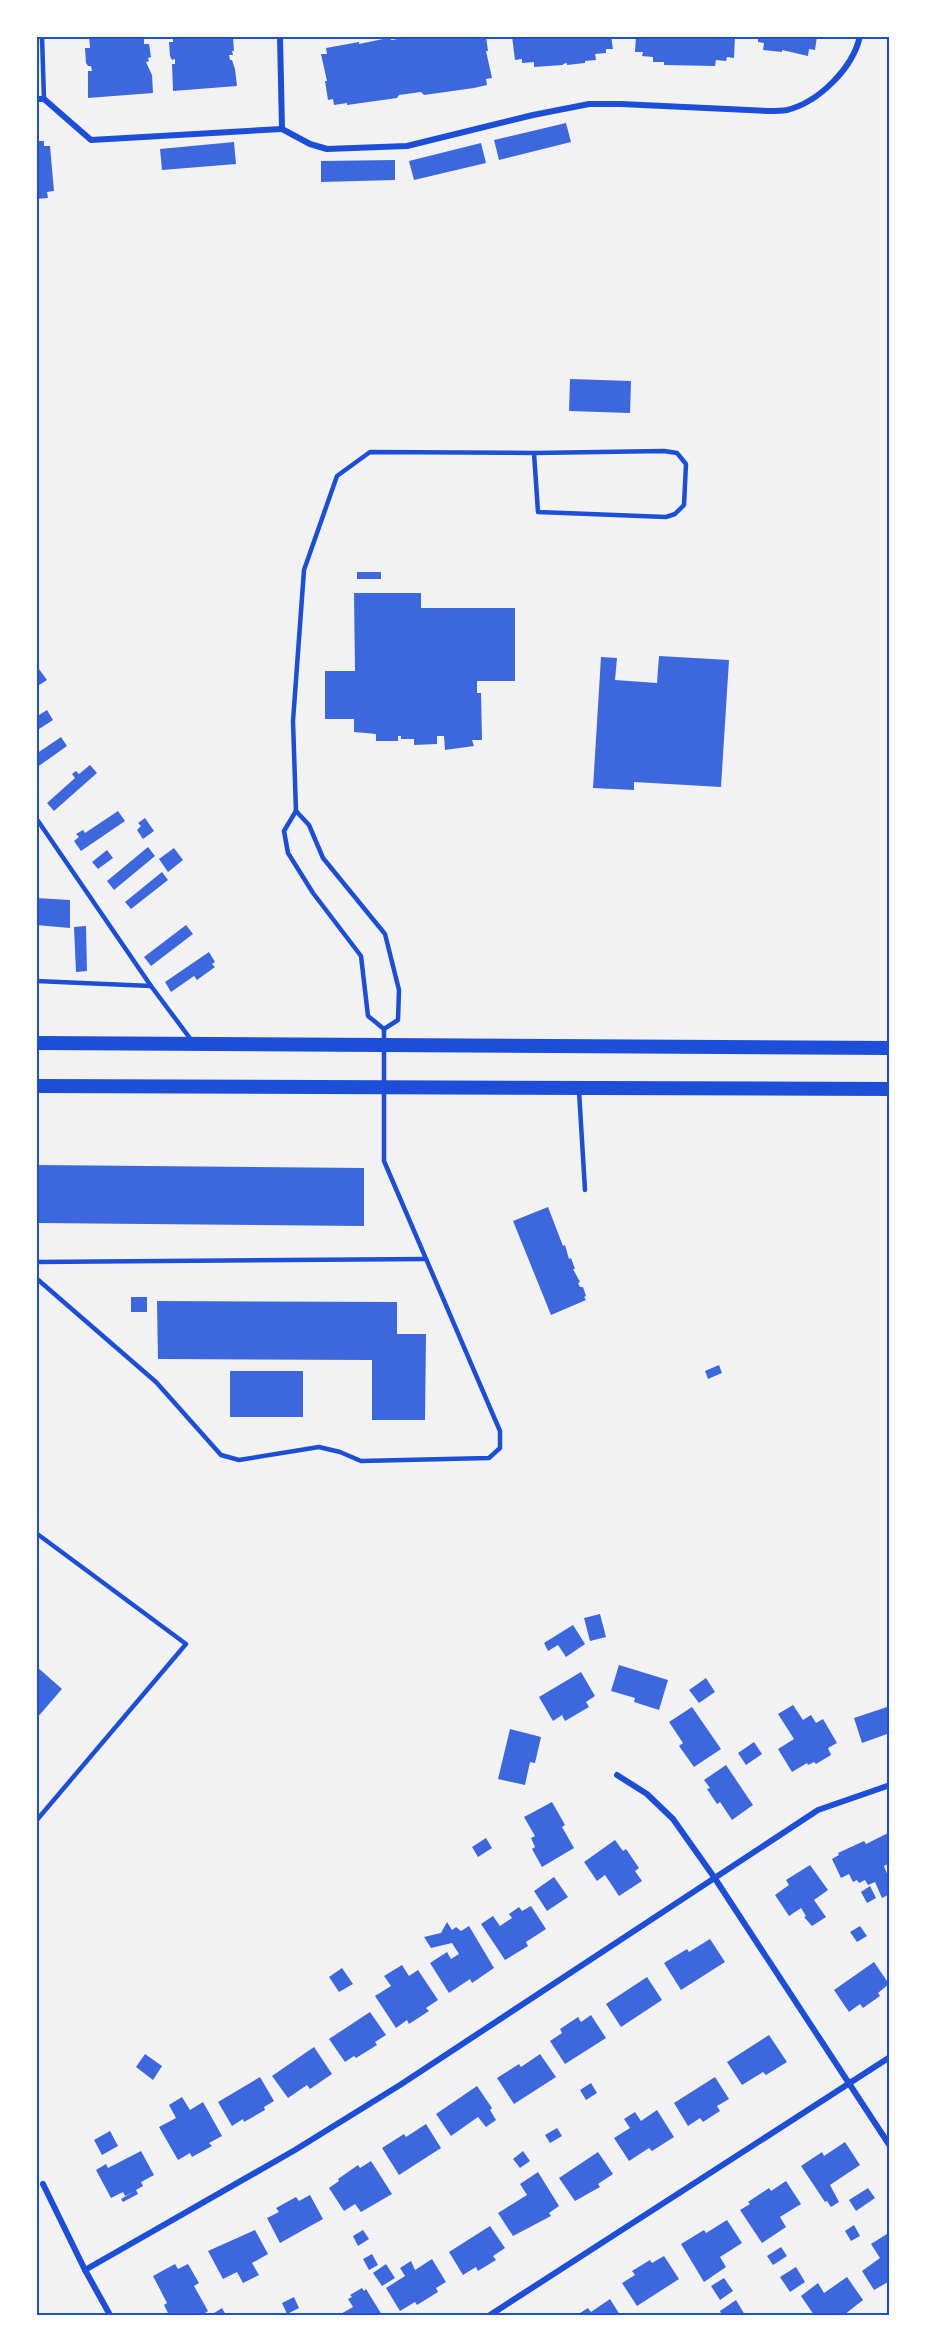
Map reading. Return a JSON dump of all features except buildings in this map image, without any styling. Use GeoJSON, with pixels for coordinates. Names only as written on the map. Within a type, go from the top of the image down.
{"type":"FeatureCollection","features":[{"type":"Feature","properties":{"kind":"main road"},"geometry":{"type":"LineString","coordinates":[[36,1043],[890,1048]]}},
{"type":"Feature","properties":{"kind":"main road"},"geometry":{"type":"LineString","coordinates":[[36,1086],[890,1089]]}},
{"type":"Feature","properties":{"kind":"street"},"geometry":{"type":"LineString","coordinates":[[280,36],[282,129]]}},
{"type":"Feature","properties":{"kind":"street"},"geometry":{"type":"LineString","coordinates":[[36,99],[44,99],[91,140],[282,129],[310,144],[327,149],[407,146],[533,115],[589,105],[621,104],[788,110],[811,98],[837,79],[857,51],[860,36]]}},
{"type":"Feature","properties":{"kind":"street"},"geometry":{"type":"LineString","coordinates":[[617,1775],[647,1794],[673,1819],[714,1877],[890,2146]]}},
{"type":"Feature","properties":{"kind":"street"},"geometry":{"type":"LineString","coordinates":[[85,2270],[295,2150],[400,2085],[818,1810],[890,1785]]}},
{"type":"Feature","properties":{"kind":"street"},"geometry":{"type":"LineString","coordinates":[[490,2315],[890,2057]]}},
{"type":"Feature","properties":{"kind":"street"},"geometry":{"type":"LineString","coordinates":[[43,2184],[110,2315]]}},
{"type":"Feature","properties":{"kind":"lane"},"geometry":{"type":"LineString","coordinates":[[42,36],[44,99]]}},
{"type":"Feature","properties":{"kind":"lane"},"geometry":{"type":"LineString","coordinates":[[384,1029],[368,1016],[361,956],[312,893],[288,853],[284,831],[296,811],[293,721],[304,570],[337,476],[370,452],[664,451],[677,453],[686,464],[684,505],[675,514],[666,517],[538,512],[534,453]]}},
{"type":"Feature","properties":{"kind":"lane"},"geometry":{"type":"LineString","coordinates":[[296,811],[309,825],[322,858],[386,933],[399,990],[398,1020],[384,1029]]}},
{"type":"Feature","properties":{"kind":"lane"},"geometry":{"type":"LineString","coordinates":[[36,818],[151,986],[196,1045]]}},
{"type":"Feature","properties":{"kind":"lane"},"geometry":{"type":"LineString","coordinates":[[36,981],[151,986]]}},
{"type":"Feature","properties":{"kind":"lane"},"geometry":{"type":"LineString","coordinates":[[36,1278],[156,1382],[221,1455],[239,1460],[319,1447],[340,1452],[361,1461],[489,1458],[500,1448],[500,1431],[384,1161],[384,1029]]}},
{"type":"Feature","properties":{"kind":"lane"},"geometry":{"type":"LineString","coordinates":[[579,1087],[585,1190]]}},
{"type":"Feature","properties":{"kind":"lane"},"geometry":{"type":"LineString","coordinates":[[36,1262],[426,1259]]}},
{"type":"Feature","properties":{"kind":"lane"},"geometry":{"type":"LineString","coordinates":[[36,1533],[186,1644],[36,1821]]}}]}
